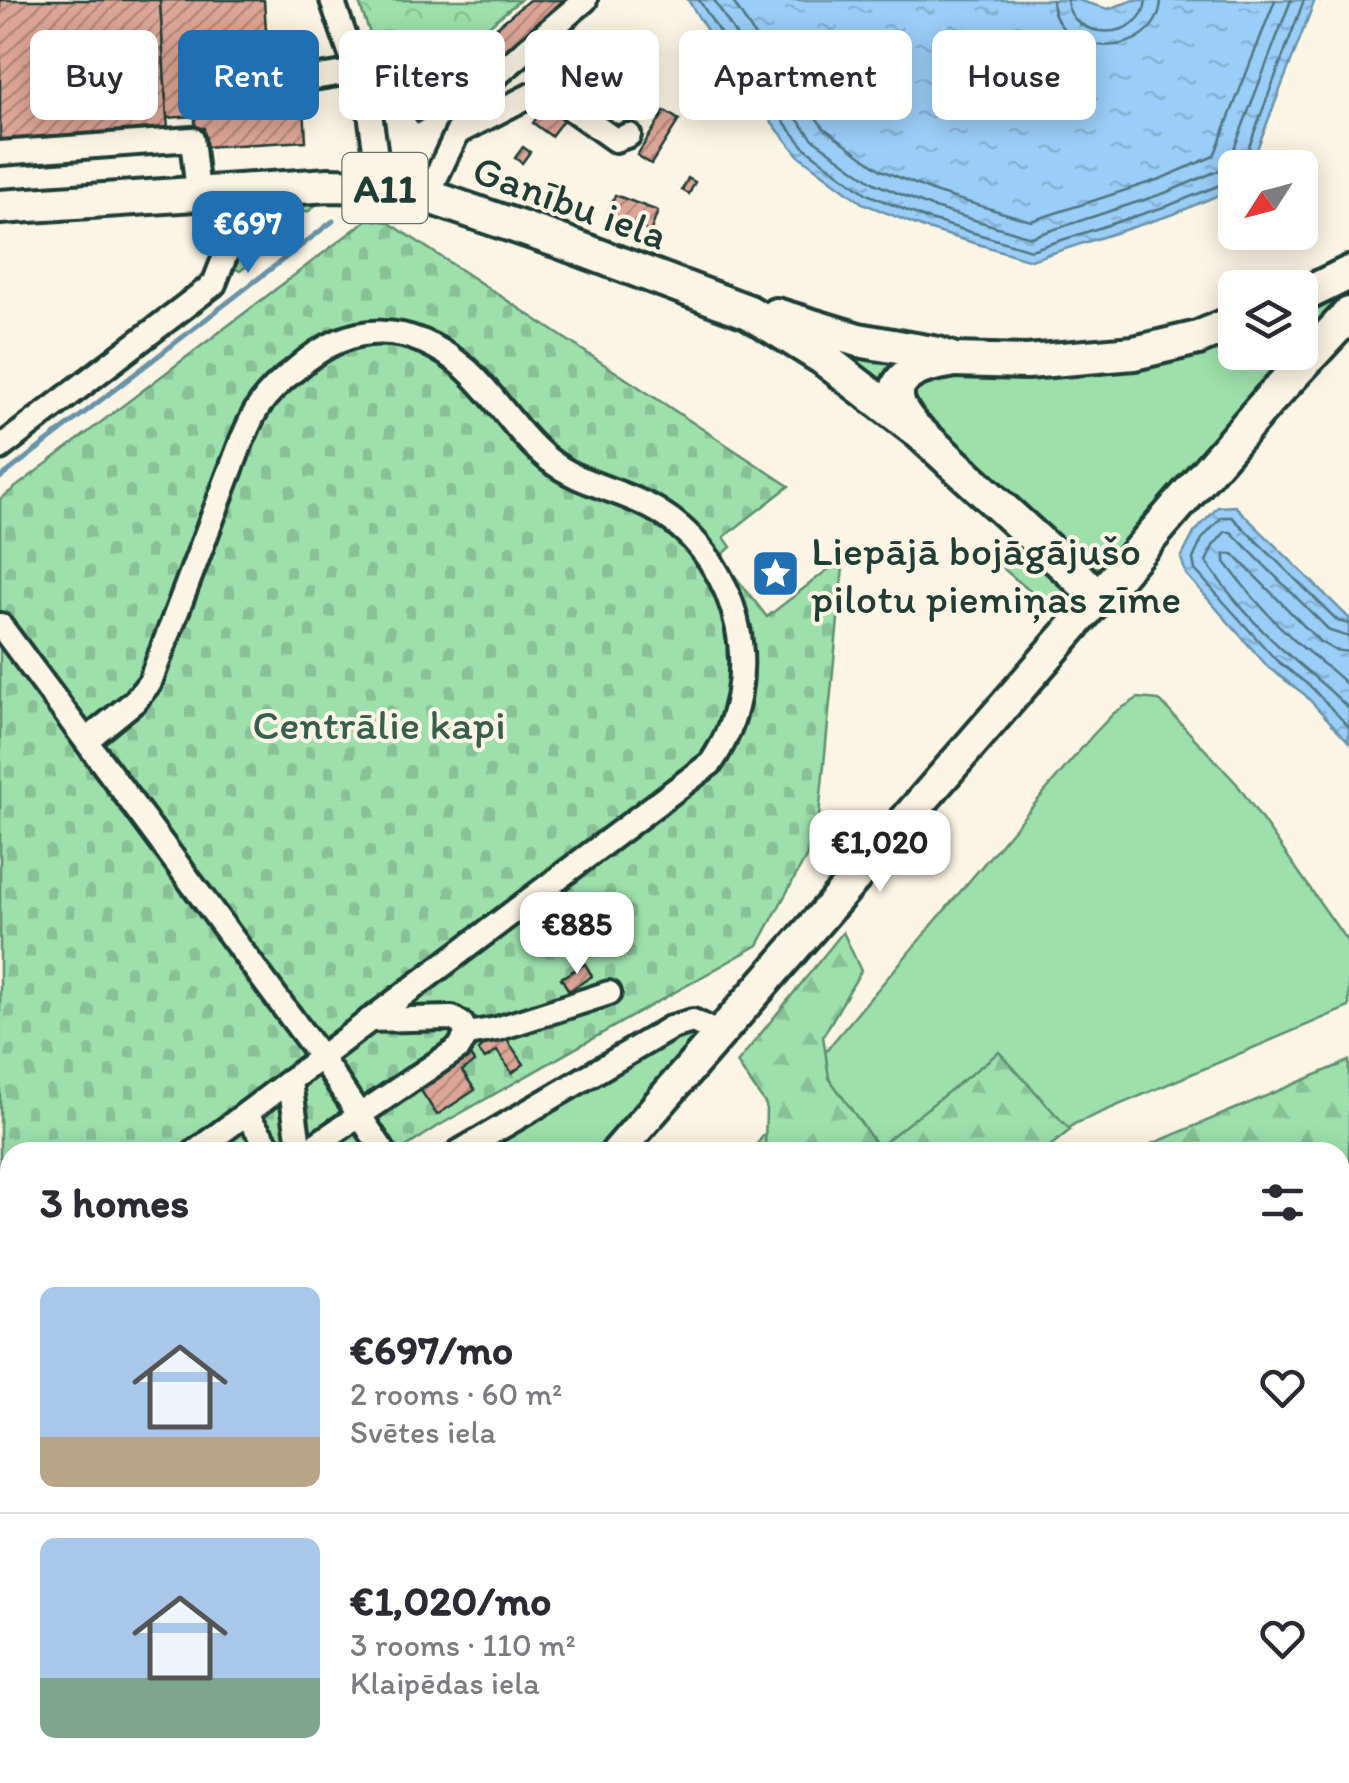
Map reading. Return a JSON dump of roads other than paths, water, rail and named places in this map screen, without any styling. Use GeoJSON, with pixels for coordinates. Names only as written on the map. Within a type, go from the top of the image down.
{"type":"FeatureCollection","features":[{"type":"Feature","properties":{"kind":"highway","name":"Ganību iela"},"geometry":{"type":"LineString","coordinates":[[0,207],[213,192],[373,186],[427,196],[559,240],[749,312],[823,358],[918,432],[1099,597]]}},
{"type":"Feature","properties":{"kind":"highway"},"geometry":{"type":"LineString","coordinates":[[1318,288],[1349,273]]}},
{"type":"Feature","properties":{"kind":"highway","name":"Ganību iela"},"geometry":{"type":"LineString","coordinates":[[749,312],[763,312],[858,340],[954,360],[1027,362],[1089,358],[1198,338],[1218,329]]}},
{"type":"Feature","properties":{"kind":"highway"},"geometry":{"type":"LineString","coordinates":[[1318,342],[1349,314]]}},
{"type":"Feature","properties":{"kind":"highway"},"geometry":{"type":"LineString","coordinates":[[1198,338],[1218,335]]}},
{"type":"Feature","properties":{"kind":"highway"},"geometry":{"type":"LineString","coordinates":[[918,432],[902,413],[896,394],[901,378],[920,365],[954,360]]}},
{"type":"Feature","properties":{"kind":"highway"},"geometry":{"type":"LineString","coordinates":[[1099,597],[1289,370]]}},
{"type":"Feature","properties":{"kind":"main road"},"geometry":{"type":"LineString","coordinates":[[625,1142],[1099,597]]}},
{"type":"Feature","properties":{"kind":"street"},"geometry":{"type":"LineString","coordinates":[[332,0],[342,30]]}},
{"type":"Feature","properties":{"kind":"street"},"geometry":{"type":"LineString","coordinates":[[427,196],[474,100],[499,73],[585,0]]}},
{"type":"Feature","properties":{"kind":"street"},"geometry":{"type":"LineString","coordinates":[[460,132],[530,95],[548,92],[614,140],[629,135]]}},
{"type":"Feature","properties":{"kind":"street"},"geometry":{"type":"LineString","coordinates":[[371,120],[375,149],[373,186]]}},
{"type":"Feature","properties":{"kind":"street"},"geometry":{"type":"LineString","coordinates":[[0,152],[192,139],[231,241],[214,284],[0,448]]}},
{"type":"Feature","properties":{"kind":"street"},"geometry":{"type":"LineString","coordinates":[[86,740],[135,701],[150,682],[242,440],[259,405],[319,348],[346,337],[374,332],[425,343],[450,357],[470,373],[518,432],[550,461],[656,510],[683,530],[714,567],[740,624],[743,655],[728,739],[711,763],[209,1142]]}},
{"type":"Feature","properties":{"kind":"street"},"geometry":{"type":"LineString","coordinates":[[0,625],[322,1058],[377,1142]]}},
{"type":"Feature","properties":{"kind":"street"},"geometry":{"type":"LineString","coordinates":[[467,1034],[496,1029],[609,993]]}},
{"type":"Feature","properties":{"kind":"street"},"geometry":{"type":"LineString","coordinates":[[369,1020],[452,1018],[462,1024],[467,1034]]}},
{"type":"Feature","properties":{"kind":"street"},"geometry":{"type":"LineString","coordinates":[[476,1142],[672,1027],[692,1021],[708,1028],[716,1039]]}},
{"type":"Feature","properties":{"kind":"street"},"geometry":{"type":"LineString","coordinates":[[319,1142],[459,1048],[467,1034]]}},
{"type":"Feature","properties":{"kind":"street"},"geometry":{"type":"LineString","coordinates":[[290,1082],[300,1142]]}},
{"type":"Feature","properties":{"kind":"street"},"geometry":{"type":"LineString","coordinates":[[247,1116],[266,1142]]}},
{"type":"Feature","properties":{"kind":"water"},"geometry":{"type":"Polygon","coordinates":[[[688,0],[1077,0],[1108,9],[1134,0],[1315,0],[1257,150],[1218,150],[1218,195],[1174,214],[1031,260],[924,228],[862,203],[798,155],[770,120],[912,120],[912,30],[707,30],[688,0]]]}},
{"type":"Feature","properties":{"kind":"water"},"geometry":{"type":"Polygon","coordinates":[[[1235,506],[1349,618],[1349,742],[1304,694],[1269,668],[1186,574],[1181,558],[1194,533],[1218,507],[1235,506]]]}},
{"type":"Feature","properties":{"kind":"waterway"},"geometry":{"type":"LineString","coordinates":[[0,478],[333,221]]}},
{"type":"Feature","properties":{"kind":"waterway"},"geometry":{"type":"LineString","coordinates":[[550,1112],[638,1061]]}},
{"type":"Feature","properties":{"kind":"place","name":"Liepājā bojāgājušo pilotu piemiņas zīme"},"geometry":{"type":"Point","coordinates":[776,574]}},
{"type":"Feature","properties":{"kind":"park label","name":"Centrālie kapi"},"geometry":{"type":"Point","coordinates":[379,724]}}]}
